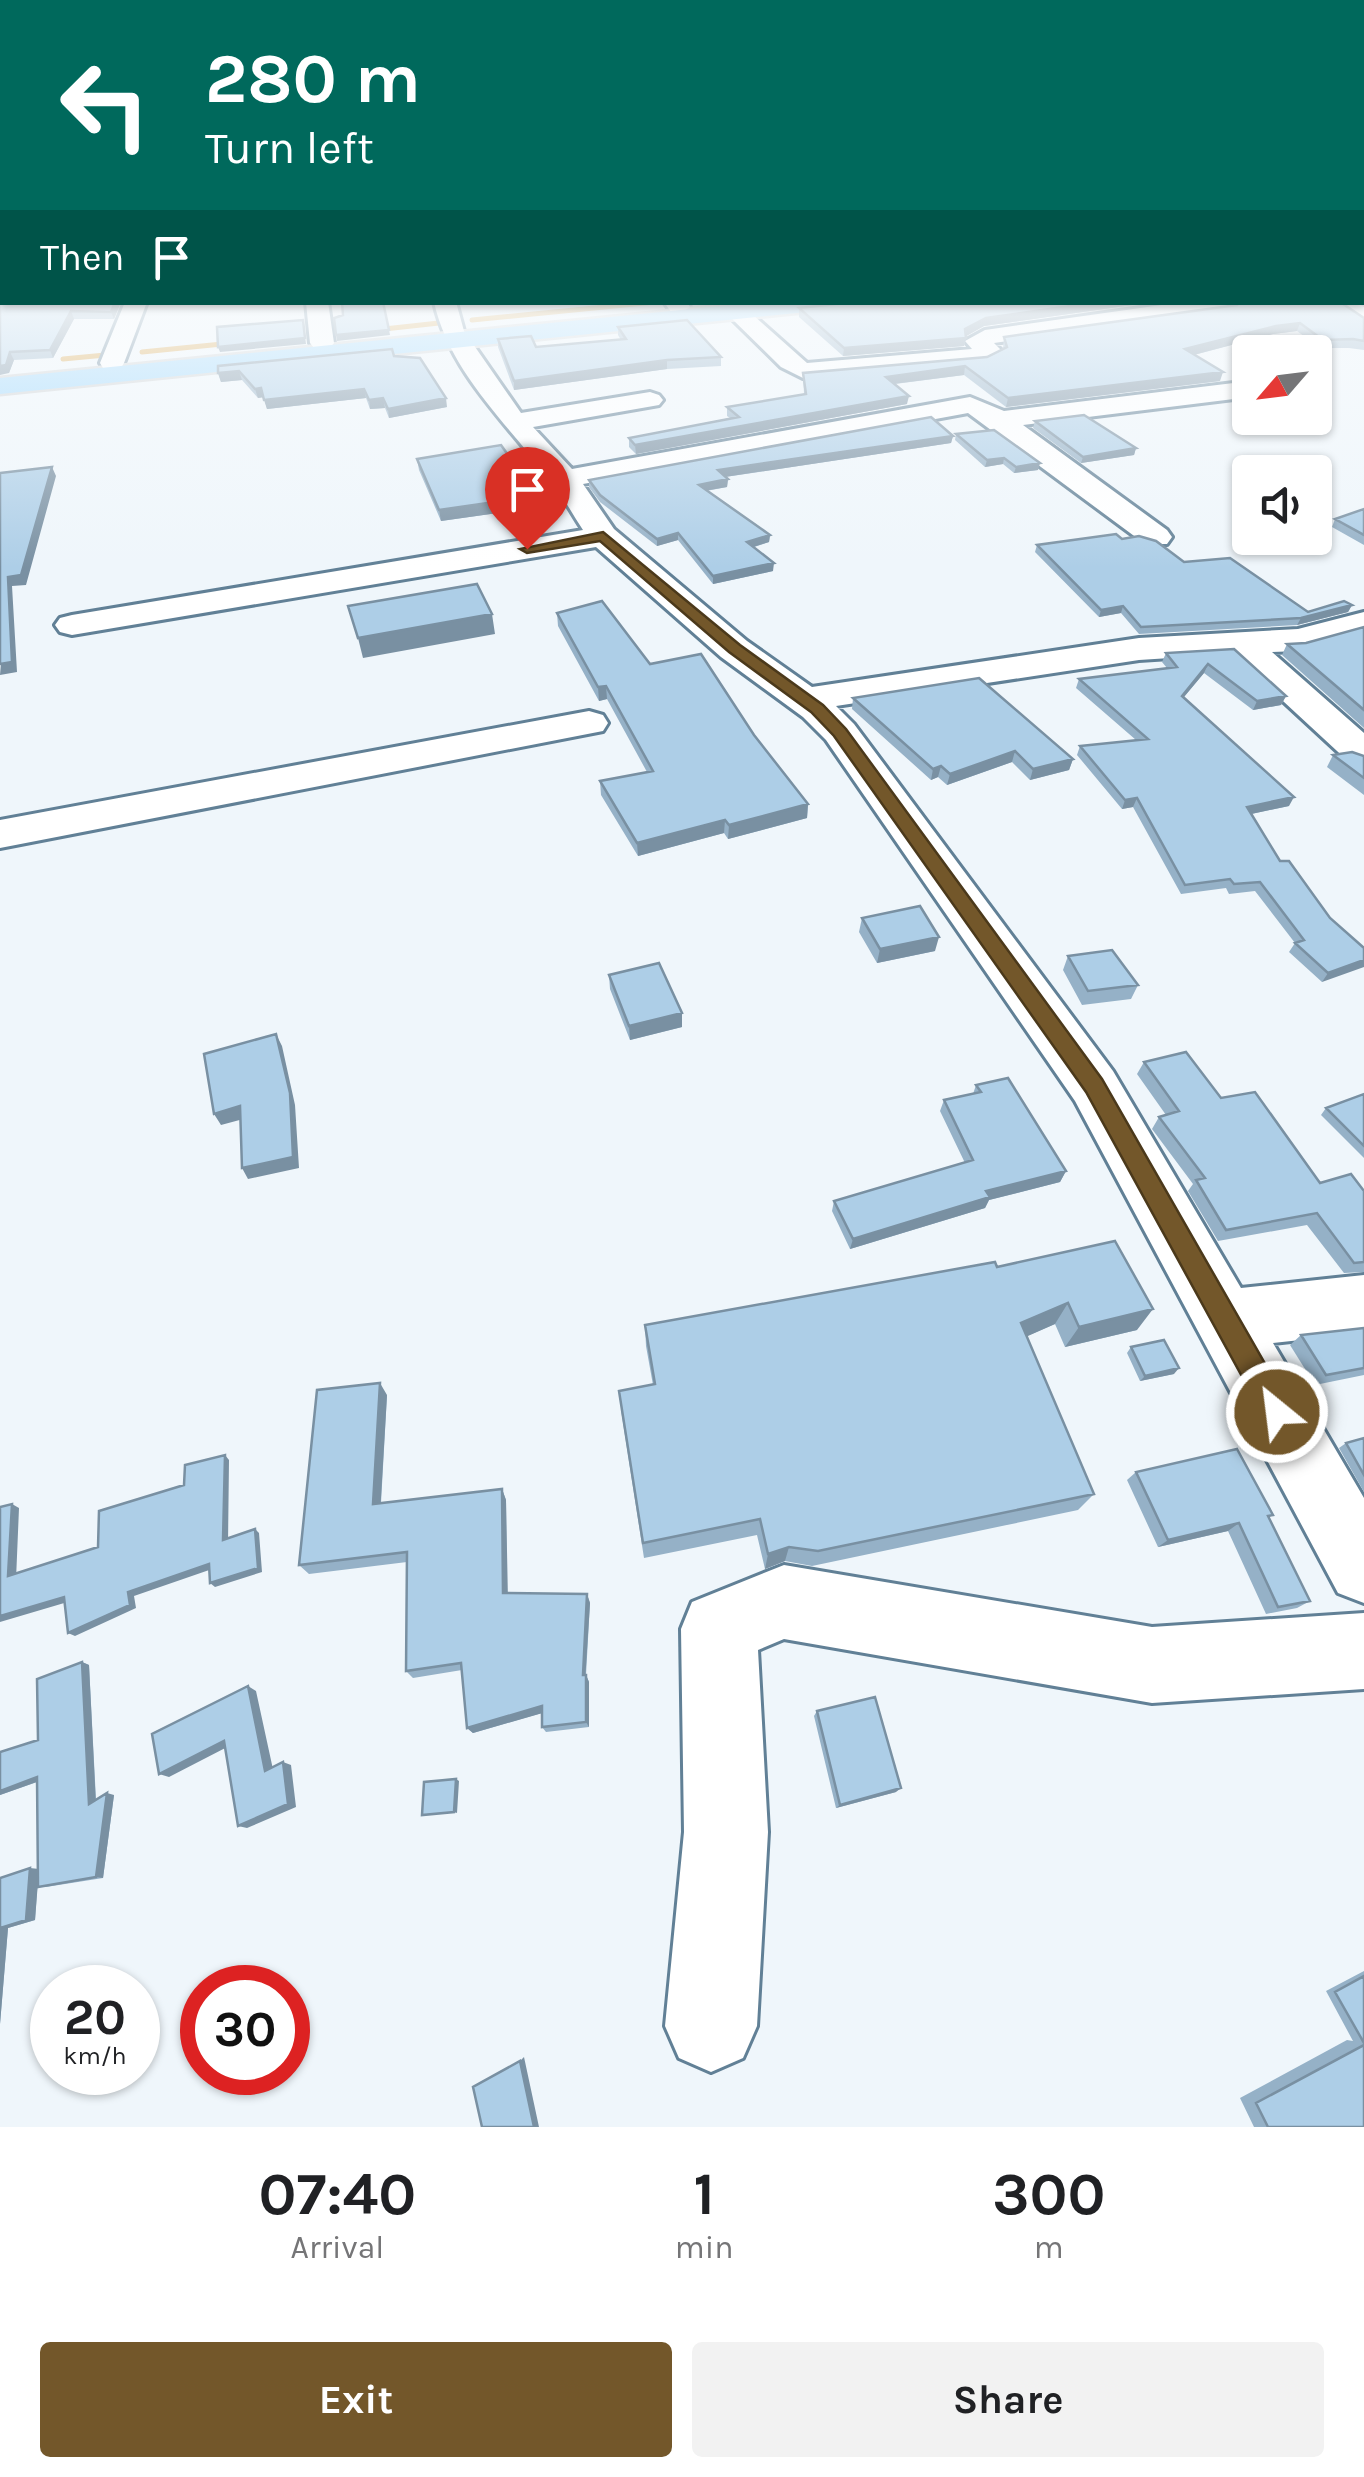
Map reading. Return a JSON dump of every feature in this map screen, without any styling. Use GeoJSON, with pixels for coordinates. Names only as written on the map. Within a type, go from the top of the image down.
{"type":"FeatureCollection","features":[{"type":"Feature","properties":{"kind":"main road"},"geometry":{"type":"LineString","coordinates":[[0,374],[48,369]]}},
{"type":"Feature","properties":{"kind":"main road"},"geometry":{"type":"LineString","coordinates":[[0,386],[124,369]]}},
{"type":"Feature","properties":{"kind":"street"},"geometry":{"type":"LineString","coordinates":[[480,369],[514,422],[565,479],[603,536],[734,649],[804,700],[840,732],[1094,1086],[1364,1567]]}},
{"type":"Feature","properties":{"kind":"street"},"geometry":{"type":"LineString","coordinates":[[999,420],[1232,391]]}},
{"type":"Feature","properties":{"kind":"street"},"geometry":{"type":"LineString","coordinates":[[514,422],[650,400]]}},
{"type":"Feature","properties":{"kind":"street"},"geometry":{"type":"LineString","coordinates":[[565,479],[965,405],[981,408],[999,420],[1156,537]]}},
{"type":"Feature","properties":{"kind":"street"},"geometry":{"type":"LineString","coordinates":[[72,626],[603,536]]}},
{"type":"Feature","properties":{"kind":"street"},"geometry":{"type":"LineString","coordinates":[[804,700],[1139,648],[1299,640],[1364,622]]}},
{"type":"Feature","properties":{"kind":"street"},"geometry":{"type":"LineString","coordinates":[[1240,643],[1364,754]]}},
{"type":"Feature","properties":{"kind":"street"},"geometry":{"type":"LineString","coordinates":[[0,834],[589,723]]}},
{"type":"Feature","properties":{"kind":"street"},"geometry":{"type":"LineString","coordinates":[[1225,1319],[1364,1304]]}},
{"type":"Feature","properties":{"kind":"street"},"geometry":{"type":"LineString","coordinates":[[710,2026],[726,1832],[719,1630],[784,1602],[1152,1665],[1364,1651]]}},
{"type":"Feature","properties":{"kind":"building"},"geometry":{"type":"Polygon","coordinates":[[[218,369],[427,369],[446,398],[388,409],[383,398],[369,400],[364,389],[264,400],[261,388],[255,389],[239,371],[218,373],[218,369]]]}},
{"type":"Feature","properties":{"kind":"building"},"geometry":{"type":"Polygon","coordinates":[[[510,369],[600,369],[514,381],[510,369]]]}},
{"type":"Feature","properties":{"kind":"building"},"geometry":{"type":"Polygon","coordinates":[[[942,369],[886,377],[909,396],[635,445],[629,438],[739,417],[727,407],[806,394],[803,373],[942,369]]]}},
{"type":"Feature","properties":{"kind":"building"},"geometry":{"type":"Polygon","coordinates":[[[969,369],[1218,369],[1223,372],[1008,398],[969,369]]]}},
{"type":"Feature","properties":{"kind":"building"},"geometry":{"type":"Polygon","coordinates":[[[1084,415],[1136,448],[1083,457],[1035,421],[1084,415]]]}},
{"type":"Feature","properties":{"kind":"building"},"geometry":{"type":"Polygon","coordinates":[[[931,417],[953,436],[718,470],[728,479],[699,485],[770,535],[747,542],[774,563],[713,576],[678,533],[657,539],[600,495],[589,480],[931,417]]]}},
{"type":"Feature","properties":{"kind":"building"},"geometry":{"type":"Polygon","coordinates":[[[994,430],[1040,463],[1016,467],[1004,458],[987,460],[956,434],[994,430]]]}},
{"type":"Feature","properties":{"kind":"building"},"geometry":{"type":"Polygon","coordinates":[[[501,445],[537,496],[439,510],[417,459],[501,445]]]}},
{"type":"Feature","properties":{"kind":"building"},"geometry":{"type":"Polygon","coordinates":[[[52,467],[21,575],[8,577],[12,662],[0,664],[0,473],[52,467]]]}},
{"type":"Feature","properties":{"kind":"building"},"geometry":{"type":"Polygon","coordinates":[[[1364,509],[1364,535],[1335,519],[1364,509]]]}},
{"type":"Feature","properties":{"kind":"building"},"geometry":{"type":"Polygon","coordinates":[[[1116,534],[1122,539],[1139,536],[1156,541],[1184,562],[1230,558],[1308,612],[1344,601],[1352,605],[1301,618],[1141,627],[1123,606],[1101,610],[1037,545],[1116,534]]]}},
{"type":"Feature","properties":{"kind":"building"},"geometry":{"type":"Polygon","coordinates":[[[477,584],[492,614],[358,638],[348,606],[477,584]]]}},
{"type":"Feature","properties":{"kind":"building"},"geometry":{"type":"Polygon","coordinates":[[[602,601],[650,664],[701,654],[754,735],[808,804],[637,843],[600,781],[653,771],[606,686],[598,687],[557,613],[602,601]]]}},
{"type":"Feature","properties":{"kind":"building"},"geometry":{"type":"Polygon","coordinates":[[[1364,627],[1364,710],[1287,644],[1306,643],[1364,627]]]}},
{"type":"Feature","properties":{"kind":"building"},"geometry":{"type":"Polygon","coordinates":[[[1234,649],[1286,696],[1257,701],[1208,664],[1182,696],[1294,797],[1247,807],[1280,861],[1289,861],[1330,918],[1364,948],[1364,960],[1328,973],[1295,943],[1304,940],[1260,882],[1234,884],[1230,879],[1185,885],[1137,798],[1125,800],[1080,746],[1148,739],[1079,679],[1177,667],[1166,653],[1234,649]]]}},
{"type":"Feature","properties":{"kind":"building"},"geometry":{"type":"Polygon","coordinates":[[[979,678],[1073,759],[1033,769],[1015,751],[950,774],[941,766],[933,769],[853,698],[979,678]]]}},
{"type":"Feature","properties":{"kind":"building"},"geometry":{"type":"Polygon","coordinates":[[[1352,752],[1364,756],[1364,778],[1333,755],[1352,752]]]}},
{"type":"Feature","properties":{"kind":"building"},"geometry":{"type":"Polygon","coordinates":[[[920,906],[939,937],[880,949],[862,918],[920,906]]]}},
{"type":"Feature","properties":{"kind":"building"},"geometry":{"type":"Polygon","coordinates":[[[1112,950],[1138,985],[1088,991],[1068,956],[1112,950]]]}},
{"type":"Feature","properties":{"kind":"building"},"geometry":{"type":"Polygon","coordinates":[[[659,963],[682,1013],[629,1026],[609,975],[659,963]]]}},
{"type":"Feature","properties":{"kind":"building"},"geometry":{"type":"Polygon","coordinates":[[[276,1034],[290,1093],[293,1157],[242,1168],[240,1106],[214,1114],[204,1054],[276,1034]]]}},
{"type":"Feature","properties":{"kind":"building"},"geometry":{"type":"Polygon","coordinates":[[[1186,1052],[1221,1098],[1255,1092],[1320,1183],[1351,1174],[1364,1191],[1364,1262],[1354,1263],[1317,1213],[1226,1230],[1196,1180],[1205,1178],[1159,1117],[1179,1111],[1144,1062],[1186,1052]]]}},
{"type":"Feature","properties":{"kind":"building"},"geometry":{"type":"Polygon","coordinates":[[[1008,1078],[1066,1171],[986,1191],[990,1197],[853,1239],[834,1201],[973,1160],[944,1100],[981,1092],[976,1085],[1008,1078]]]}},
{"type":"Feature","properties":{"kind":"building"},"geometry":{"type":"Polygon","coordinates":[[[1364,1094],[1364,1146],[1326,1108],[1364,1094]]]}},
{"type":"Feature","properties":{"kind":"building"},"geometry":{"type":"Polygon","coordinates":[[[1115,1241],[1153,1309],[1079,1327],[1068,1303],[1021,1323],[1094,1494],[818,1551],[789,1547],[768,1554],[760,1519],[643,1543],[619,1391],[655,1384],[645,1325],[995,1262],[997,1267],[1115,1241]]]}},
{"type":"Feature","properties":{"kind":"building"},"geometry":{"type":"Polygon","coordinates":[[[1364,1328],[1364,1368],[1326,1375],[1301,1335],[1364,1328]]]}},
{"type":"Feature","properties":{"kind":"building"},"geometry":{"type":"Polygon","coordinates":[[[1164,1340],[1179,1368],[1145,1376],[1131,1347],[1164,1340]]]}},
{"type":"Feature","properties":{"kind":"building"},"geometry":{"type":"Polygon","coordinates":[[[380,1383],[373,1504],[502,1489],[503,1593],[587,1594],[583,1675],[586,1722],[542,1727],[542,1706],[467,1728],[461,1663],[406,1671],[407,1552],[299,1565],[317,1390],[380,1383]]]}},
{"type":"Feature","properties":{"kind":"building"},"geometry":{"type":"Polygon","coordinates":[[[1364,1438],[1364,1475],[1346,1443],[1364,1438]]]}},
{"type":"Feature","properties":{"kind":"building"},"geometry":{"type":"Polygon","coordinates":[[[1237,1449],[1273,1515],[1268,1516],[1310,1601],[1278,1607],[1239,1523],[1168,1540],[1136,1472],[1237,1449]]]}},
{"type":"Feature","properties":{"kind":"building"},"geometry":{"type":"Polygon","coordinates":[[[225,1455],[223,1540],[255,1529],[258,1568],[210,1583],[209,1564],[128,1592],[130,1605],[68,1633],[64,1597],[0,1616],[0,1507],[12,1504],[8,1576],[98,1547],[99,1511],[184,1485],[185,1465],[225,1455]]]}},
{"type":"Feature","properties":{"kind":"building"},"geometry":{"type":"Polygon","coordinates":[[[82,1662],[89,1804],[107,1793],[96,1877],[38,1887],[37,1777],[0,1791],[0,1752],[38,1740],[37,1679],[82,1662]]]}},
{"type":"Feature","properties":{"kind":"building"},"geometry":{"type":"Polygon","coordinates":[[[248,1686],[265,1771],[283,1762],[288,1804],[238,1826],[224,1741],[159,1774],[152,1734],[248,1686]]]}},
{"type":"Feature","properties":{"kind":"building"},"geometry":{"type":"Polygon","coordinates":[[[875,1697],[901,1788],[840,1805],[817,1711],[875,1697]]]}},
{"type":"Feature","properties":{"kind":"building"},"geometry":{"type":"Polygon","coordinates":[[[456,1779],[454,1812],[422,1815],[424,1782],[456,1779]]]}},
{"type":"Feature","properties":{"kind":"building"},"geometry":{"type":"Polygon","coordinates":[[[30,1868],[26,1920],[0,1928],[0,1878],[30,1868]]]}},
{"type":"Feature","properties":{"kind":"building"},"geometry":{"type":"Polygon","coordinates":[[[1364,1976],[1364,2043],[1335,1992],[1364,1976]]]}},
{"type":"Feature","properties":{"kind":"building"},"geometry":{"type":"Polygon","coordinates":[[[1364,2045],[1364,2127],[1268,2127],[1256,2103],[1364,2045]]]}},
{"type":"Feature","properties":{"kind":"building"},"geometry":{"type":"Polygon","coordinates":[[[520,2061],[534,2127],[482,2127],[473,2087],[520,2061]]]}},
{"type":"Feature","properties":{"kind":"route"},"geometry":{"type":"LineString","coordinates":[[527,549],[603,536],[734,649],[817,708],[840,732],[1094,1086],[1277,1412]]}}]}
